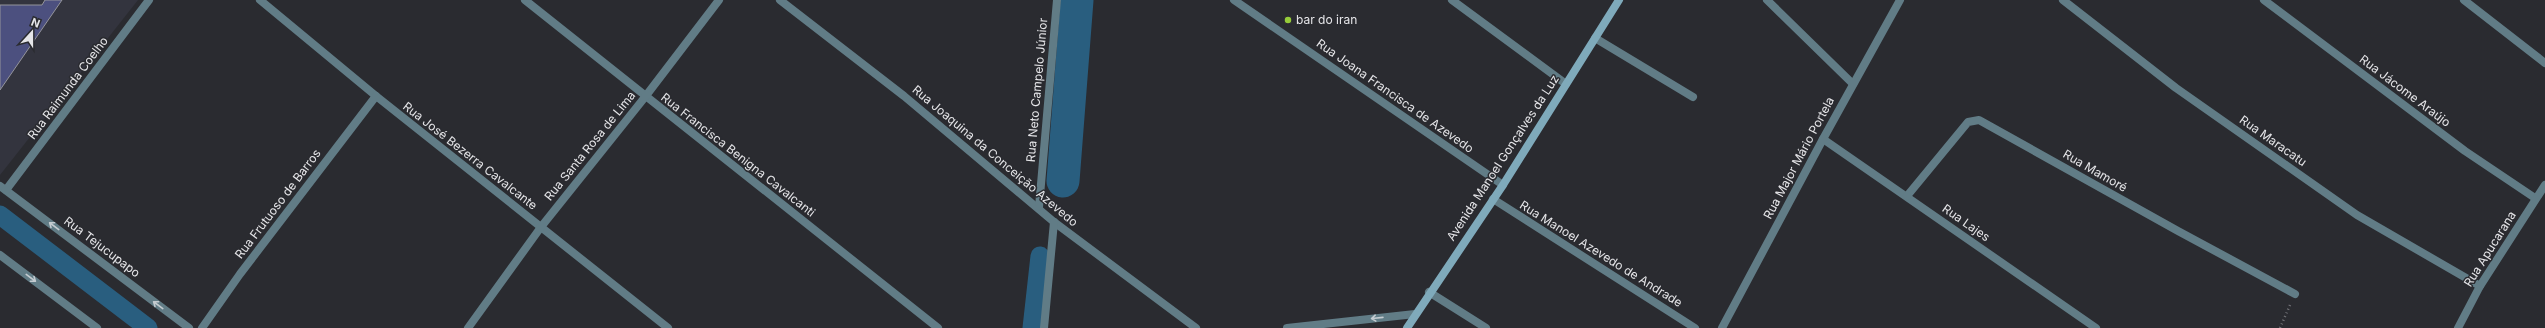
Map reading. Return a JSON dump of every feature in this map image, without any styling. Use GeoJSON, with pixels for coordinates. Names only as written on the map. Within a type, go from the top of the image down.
{"type":"FeatureCollection","features":[{"type":"Feature","properties":{"kind":"main road","name":"Avenida Manoel Gonçalves da Luz"},"geometry":{"type":"LineString","coordinates":[[1407,328],[1429,292],[1503,185],[1619,0]]}},
{"type":"Feature","properties":{"kind":"street","name":"Rua Raimunda Coelho"},"geometry":{"type":"LineString","coordinates":[[3,188],[149,0]]}},
{"type":"Feature","properties":{"kind":"street","name":"Rua José Bezerra Cavalcante"},"geometry":{"type":"LineString","coordinates":[[260,0],[376,96],[668,328]]}},
{"type":"Feature","properties":{"kind":"street","name":"Rua Francisca Benigna Cavalcanti"},"geometry":{"type":"LineString","coordinates":[[525,0],[645,97],[938,328]]}},
{"type":"Feature","properties":{"kind":"street","name":"Rua Santa Rosa de Lima"},"geometry":{"type":"LineString","coordinates":[[468,328],[541,227],[645,97],[719,0]]}},
{"type":"Feature","properties":{"kind":"street","name":"Rua Joaquina da Conceição Azevedo"},"geometry":{"type":"LineString","coordinates":[[780,0],[904,96],[1039,207],[1054,222],[1196,328]]}},
{"type":"Feature","properties":{"kind":"street","name":"Rua Neto Campelo Júnior"},"geometry":{"type":"LineString","coordinates":[[1039,207],[1057,0]]}},
{"type":"Feature","properties":{"kind":"street","name":"Rua Joana Francisca de Azevedo"},"geometry":{"type":"LineString","coordinates":[[1234,0],[1503,185]]}},
{"type":"Feature","properties":{"kind":"street"},"geometry":{"type":"LineString","coordinates":[[1452,0],[1566,84]]}},
{"type":"Feature","properties":{"kind":"street"},"geometry":{"type":"LineString","coordinates":[[1767,0],[1853,84]]}},
{"type":"Feature","properties":{"kind":"street","name":"Rua Major Mário Portela"},"geometry":{"type":"LineString","coordinates":[[1722,328],[1823,139],[1900,0]]}},
{"type":"Feature","properties":{"kind":"street","name":"Rua Maracatu"},"geometry":{"type":"LineString","coordinates":[[2064,0],[2176,88],[2357,215],[2480,286]]}},
{"type":"Feature","properties":{"kind":"street","name":"Rua Jácome Araújo"},"geometry":{"type":"LineString","coordinates":[[2264,0],[2465,151],[2536,198]]}},
{"type":"Feature","properties":{"kind":"street"},"geometry":{"type":"LineString","coordinates":[[2464,0],[2545,63]]}},
{"type":"Feature","properties":{"kind":"street"},"geometry":{"type":"LineString","coordinates":[[1595,38],[1694,97]]}},
{"type":"Feature","properties":{"kind":"street","name":"Rua Frutuoso de Barros"},"geometry":{"type":"LineString","coordinates":[[202,328],[240,274],[376,96]]}},
{"type":"Feature","properties":{"kind":"street","name":"Rua Mamoré"},"geometry":{"type":"LineString","coordinates":[[1907,196],[1968,122],[1979,120],[2178,232],[2295,294]]}},
{"type":"Feature","properties":{"kind":"street","name":"Rua Lajes"},"geometry":{"type":"LineString","coordinates":[[1823,139],[2096,328]]}},
{"type":"Feature","properties":{"kind":"street","name":"Rua Apucarana"},"geometry":{"type":"LineString","coordinates":[[2458,328],[2480,286],[2545,185]]}},
{"type":"Feature","properties":{"kind":"street","name":"Rua Tejucupapo"},"geometry":{"type":"LineString","coordinates":[[3,188],[189,328]]}},
{"type":"Feature","properties":{"kind":"street","name":"Rua Manoel Azevedo de Andrade"},"geometry":{"type":"LineString","coordinates":[[1493,199],[1695,328]]}},
{"type":"Feature","properties":{"kind":"street"},"geometry":{"type":"LineString","coordinates":[[1044,328],[1054,222]]}},
{"type":"Feature","properties":{"kind":"street"},"geometry":{"type":"LineString","coordinates":[[0,255],[98,328]]}},
{"type":"Feature","properties":{"kind":"street"},"geometry":{"type":"LineString","coordinates":[[1429,292],[1486,328]]}},
{"type":"Feature","properties":{"kind":"street"},"geometry":{"type":"LineString","coordinates":[[1287,328],[1415,314]]}},
{"type":"Feature","properties":{"kind":"path"},"geometry":{"type":"LineString","coordinates":[[2280,328],[2295,294]]}},
{"type":"Feature","properties":{"kind":"shaded area"},"geometry":{"type":"Polygon","coordinates":[[[0,0],[138,0],[0,175],[0,0]]]}},
{"type":"Feature","properties":{"kind":"building"},"geometry":{"type":"Polygon","coordinates":[[[45,0],[62,0],[0,90],[0,5],[42,5],[45,0]]]}},
{"type":"Feature","properties":{"kind":"waterway"},"geometry":{"type":"LineString","coordinates":[[1063,181],[1077,0]]}},
{"type":"Feature","properties":{"kind":"waterway"},"geometry":{"type":"LineString","coordinates":[[0,215],[148,328]]}},
{"type":"Feature","properties":{"kind":"waterway"},"geometry":{"type":"LineString","coordinates":[[1032,328],[1040,256]]}},
{"type":"Feature","properties":{"kind":"place","name":"bar do iran"},"geometry":{"type":"Point","coordinates":[1288,20]}}]}
